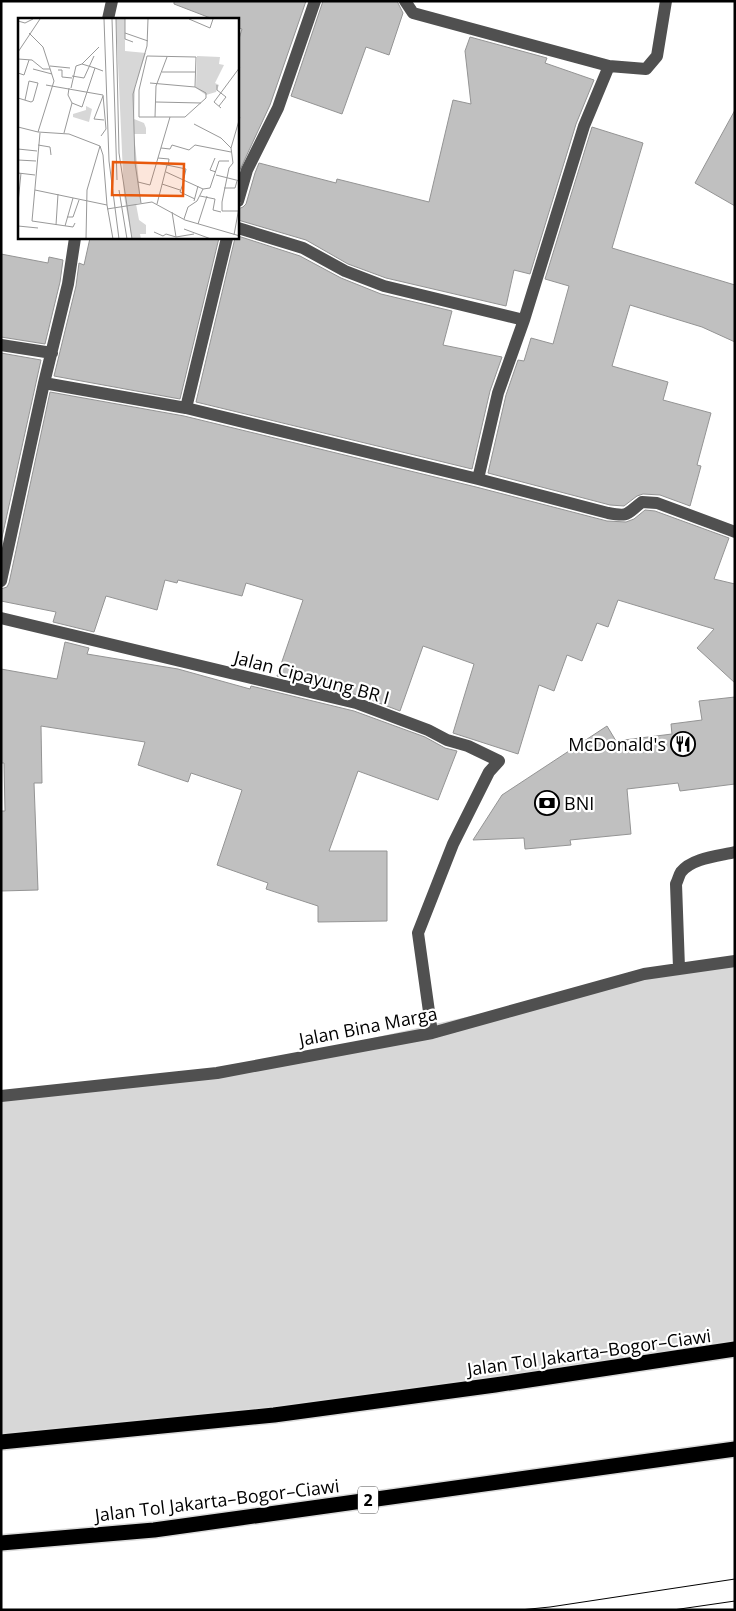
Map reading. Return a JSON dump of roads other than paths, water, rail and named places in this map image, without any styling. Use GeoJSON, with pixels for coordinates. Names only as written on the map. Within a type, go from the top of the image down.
{"type":"FeatureCollection","features":[{"type":"Feature","properties":{"kind":"highway","name":"Jalan Tol Jakarta–Bogor–Ciawi"},"geometry":{"type":"LineString","coordinates":[[1,1442],[274,1415],[495,1385],[735,1349]]}},
{"type":"Feature","properties":{"kind":"highway","name":"Jalan Tol Jakarta–Bogor–Ciawi"},"geometry":{"type":"LineString","coordinates":[[1,1543],[154,1530],[735,1449]]}},
{"type":"Feature","properties":{"kind":"street"},"geometry":{"type":"LineString","coordinates":[[108,18],[112,1]]}},
{"type":"Feature","properties":{"kind":"street"},"geometry":{"type":"LineString","coordinates":[[239,198],[247,170],[278,108],[315,1]]}},
{"type":"Feature","properties":{"kind":"street"},"geometry":{"type":"LineString","coordinates":[[405,1],[413,13],[609,66],[646,69],[658,56],[666,1]]}},
{"type":"Feature","properties":{"kind":"street"},"geometry":{"type":"LineString","coordinates":[[478,479],[498,393],[524,320],[584,126],[609,66]]}},
{"type":"Feature","properties":{"kind":"street"},"geometry":{"type":"LineString","coordinates":[[239,228],[302,248],[345,271],[384,286],[524,320]]}},
{"type":"Feature","properties":{"kind":"street"},"geometry":{"type":"LineString","coordinates":[[1,581],[44,383],[68,284],[75,239]]}},
{"type":"Feature","properties":{"kind":"street"},"geometry":{"type":"LineString","coordinates":[[186,408],[227,239]]}},
{"type":"Feature","properties":{"kind":"street"},"geometry":{"type":"LineString","coordinates":[[1,345],[52,353]]}},
{"type":"Feature","properties":{"kind":"street"},"geometry":{"type":"LineString","coordinates":[[44,383],[186,408],[478,479],[608,514],[622,516],[628,514],[642,502],[657,503],[735,532]]}},
{"type":"Feature","properties":{"kind":"street","name":"Jalan Cipayung BR I"},"geometry":{"type":"LineString","coordinates":[[1,618],[356,703],[428,730],[447,740],[468,746],[499,761],[489,772],[454,844],[439,877],[418,933],[432,1033]]}},
{"type":"Feature","properties":{"kind":"street"},"geometry":{"type":"LineString","coordinates":[[679,968],[676,884],[678,877],[682,871],[701,859],[735,852]]}},
{"type":"Feature","properties":{"kind":"street","name":"Jalan Bina Marga"},"geometry":{"type":"LineString","coordinates":[[1,1096],[218,1073],[432,1033],[644,974],[735,961]]}},
{"type":"Feature","properties":{"kind":"tram line"},"geometry":{"type":"LineString","coordinates":[[520,1610],[735,1579]]}},
{"type":"Feature","properties":{"kind":"tram line"},"geometry":{"type":"LineString","coordinates":[[673,1610],[735,1601]]}},
{"type":"Feature","properties":{"kind":"place","name":"McDonald's"},"geometry":{"type":"Point","coordinates":[683,744]}},
{"type":"Feature","properties":{"kind":"place","name":"BNI"},"geometry":{"type":"Point","coordinates":[547,803]}}]}
